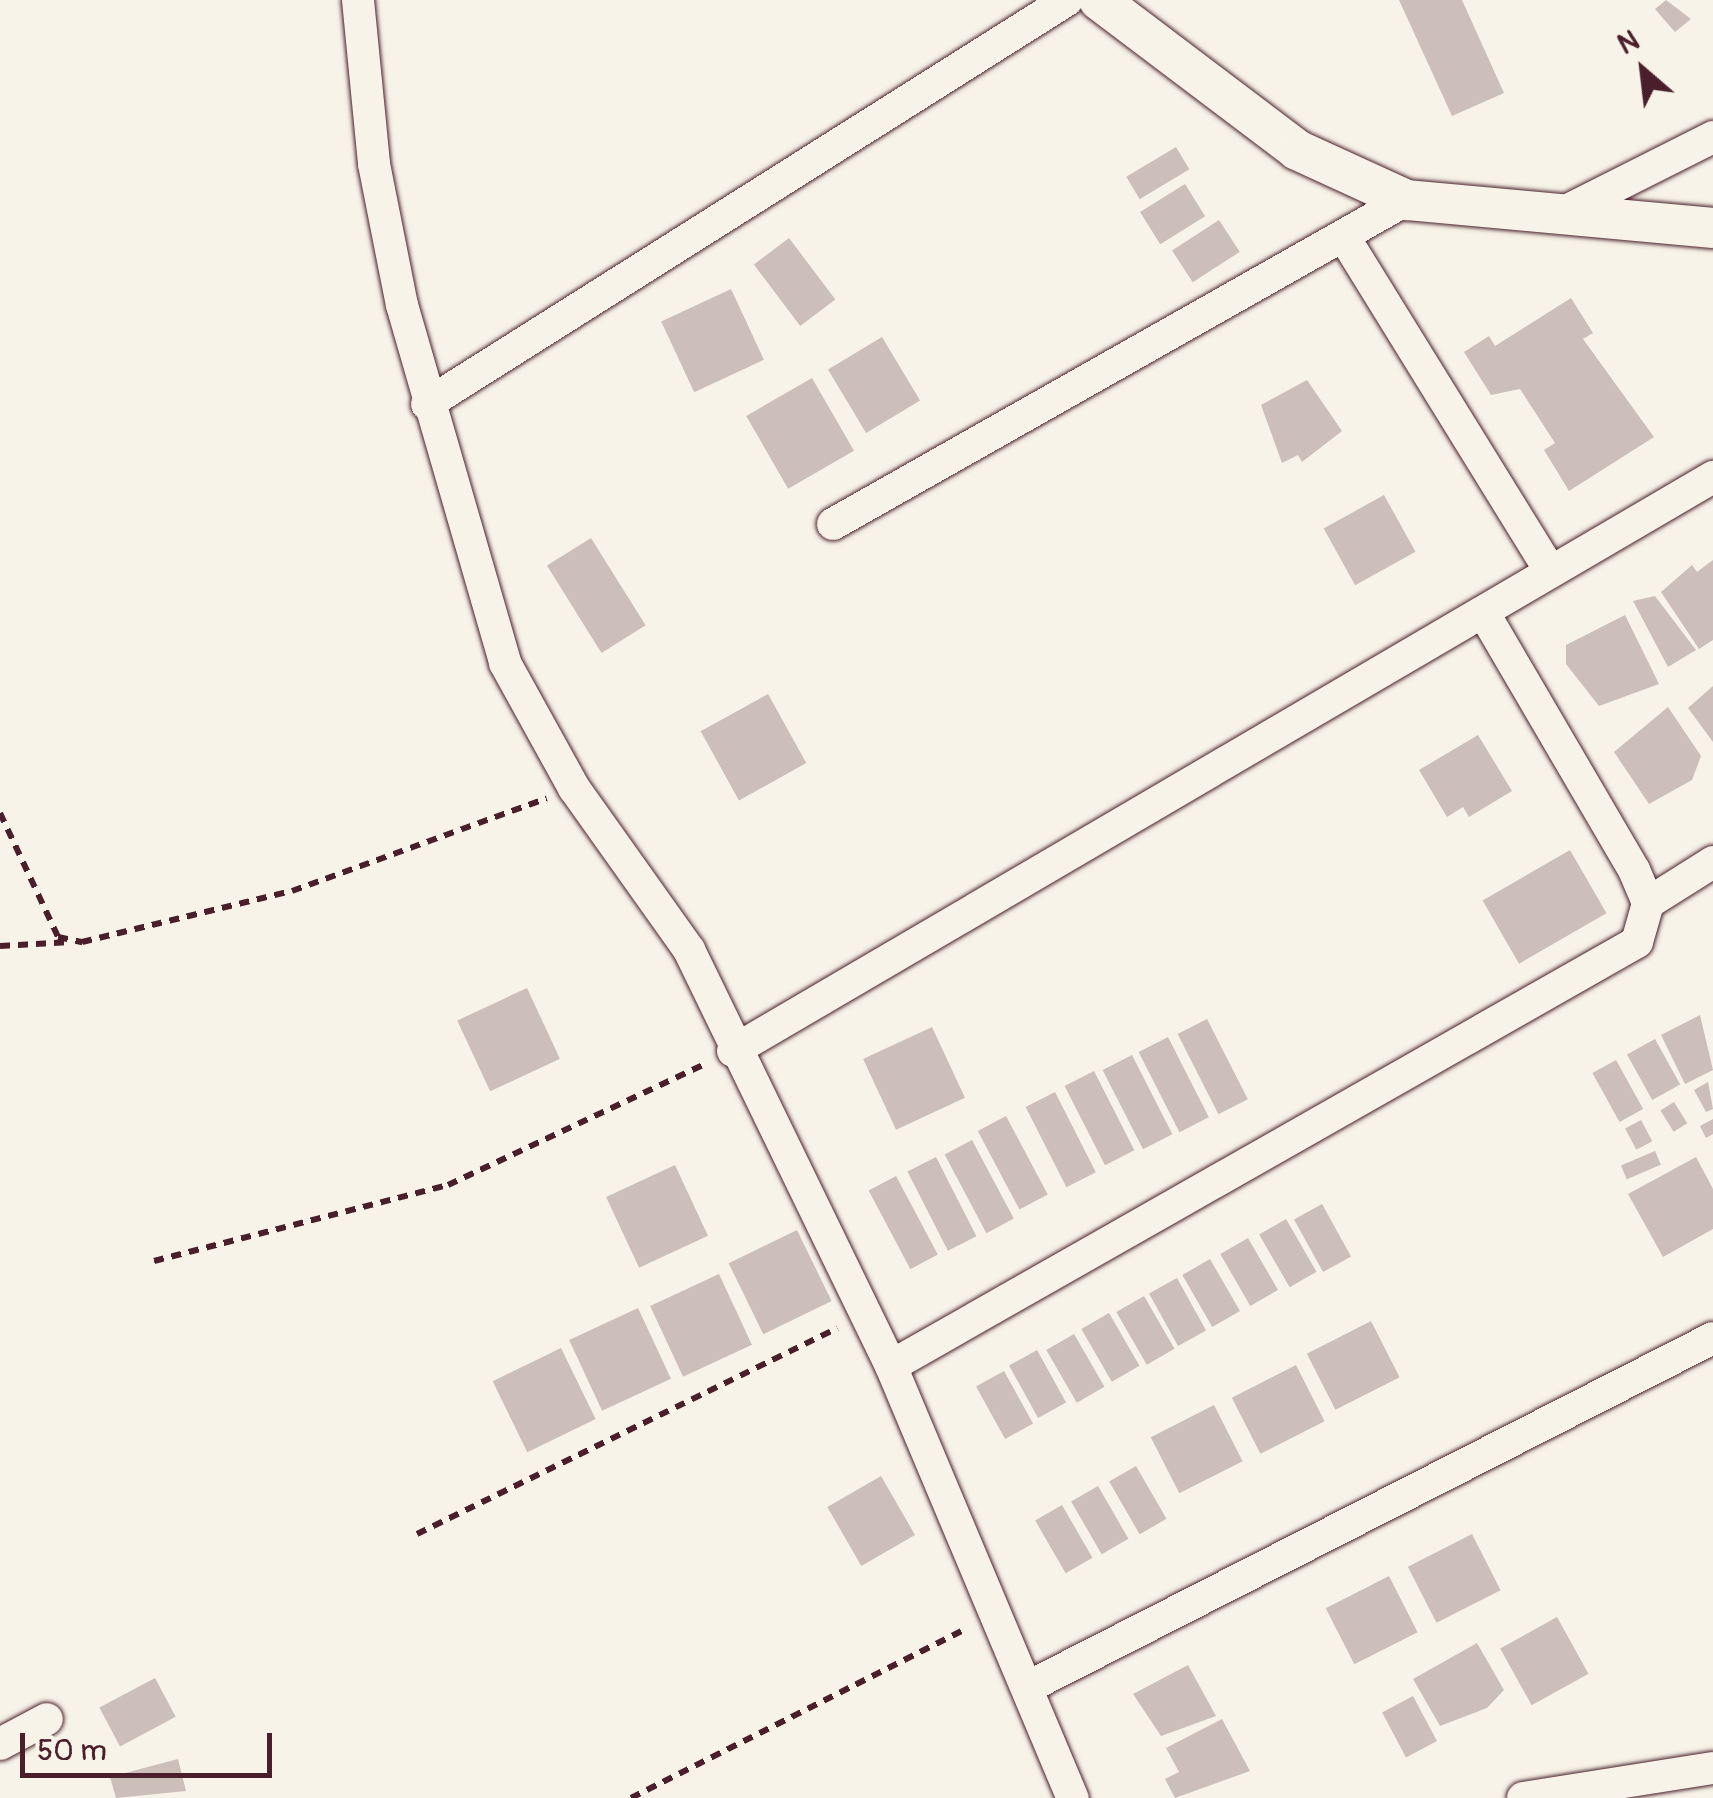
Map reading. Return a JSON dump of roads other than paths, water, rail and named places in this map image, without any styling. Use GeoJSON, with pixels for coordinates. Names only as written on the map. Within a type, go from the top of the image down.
{"type":"FeatureCollection","features":[{"type":"Feature","properties":{"kind":"street"},"geometry":{"type":"LineString","coordinates":[[358,0],[374,164],[427,404],[505,664],[574,788],[689,950],[734,1050],[891,1366],[1032,1685],[1073,1798]]}},
{"type":"Feature","properties":{"kind":"street"},"geometry":{"type":"LineString","coordinates":[[427,404],[1066,0]]}},
{"type":"Feature","properties":{"kind":"street"},"geometry":{"type":"LineString","coordinates":[[1099,0],[1297,150],[1406,200],[1554,218],[1713,228]]}},
{"type":"Feature","properties":{"kind":"street"},"geometry":{"type":"LineString","coordinates":[[1554,218],[1713,137]]}},
{"type":"Feature","properties":{"kind":"street"},"geometry":{"type":"LineString","coordinates":[[832,524],[1406,200]]}},
{"type":"Feature","properties":{"kind":"street"},"geometry":{"type":"LineString","coordinates":[[1344,237],[1550,570]]}},
{"type":"Feature","properties":{"kind":"street"},"geometry":{"type":"LineString","coordinates":[[734,1050],[1486,617],[1550,570],[1713,477]]}},
{"type":"Feature","properties":{"kind":"street"},"geometry":{"type":"LineString","coordinates":[[1486,617],[1648,903]]}},
{"type":"Feature","properties":{"kind":"street"},"geometry":{"type":"LineString","coordinates":[[891,1366],[1581,979],[1636,942],[1648,903],[1713,862]]}},
{"type":"Feature","properties":{"kind":"street"},"geometry":{"type":"LineString","coordinates":[[1032,1685],[1713,1338]]}},
{"type":"Feature","properties":{"kind":"street"},"geometry":{"type":"LineString","coordinates":[[0,1744],[48,1719]]}},
{"type":"Feature","properties":{"kind":"street"},"geometry":{"type":"LineString","coordinates":[[1523,1798],[1713,1768]]}}]}
